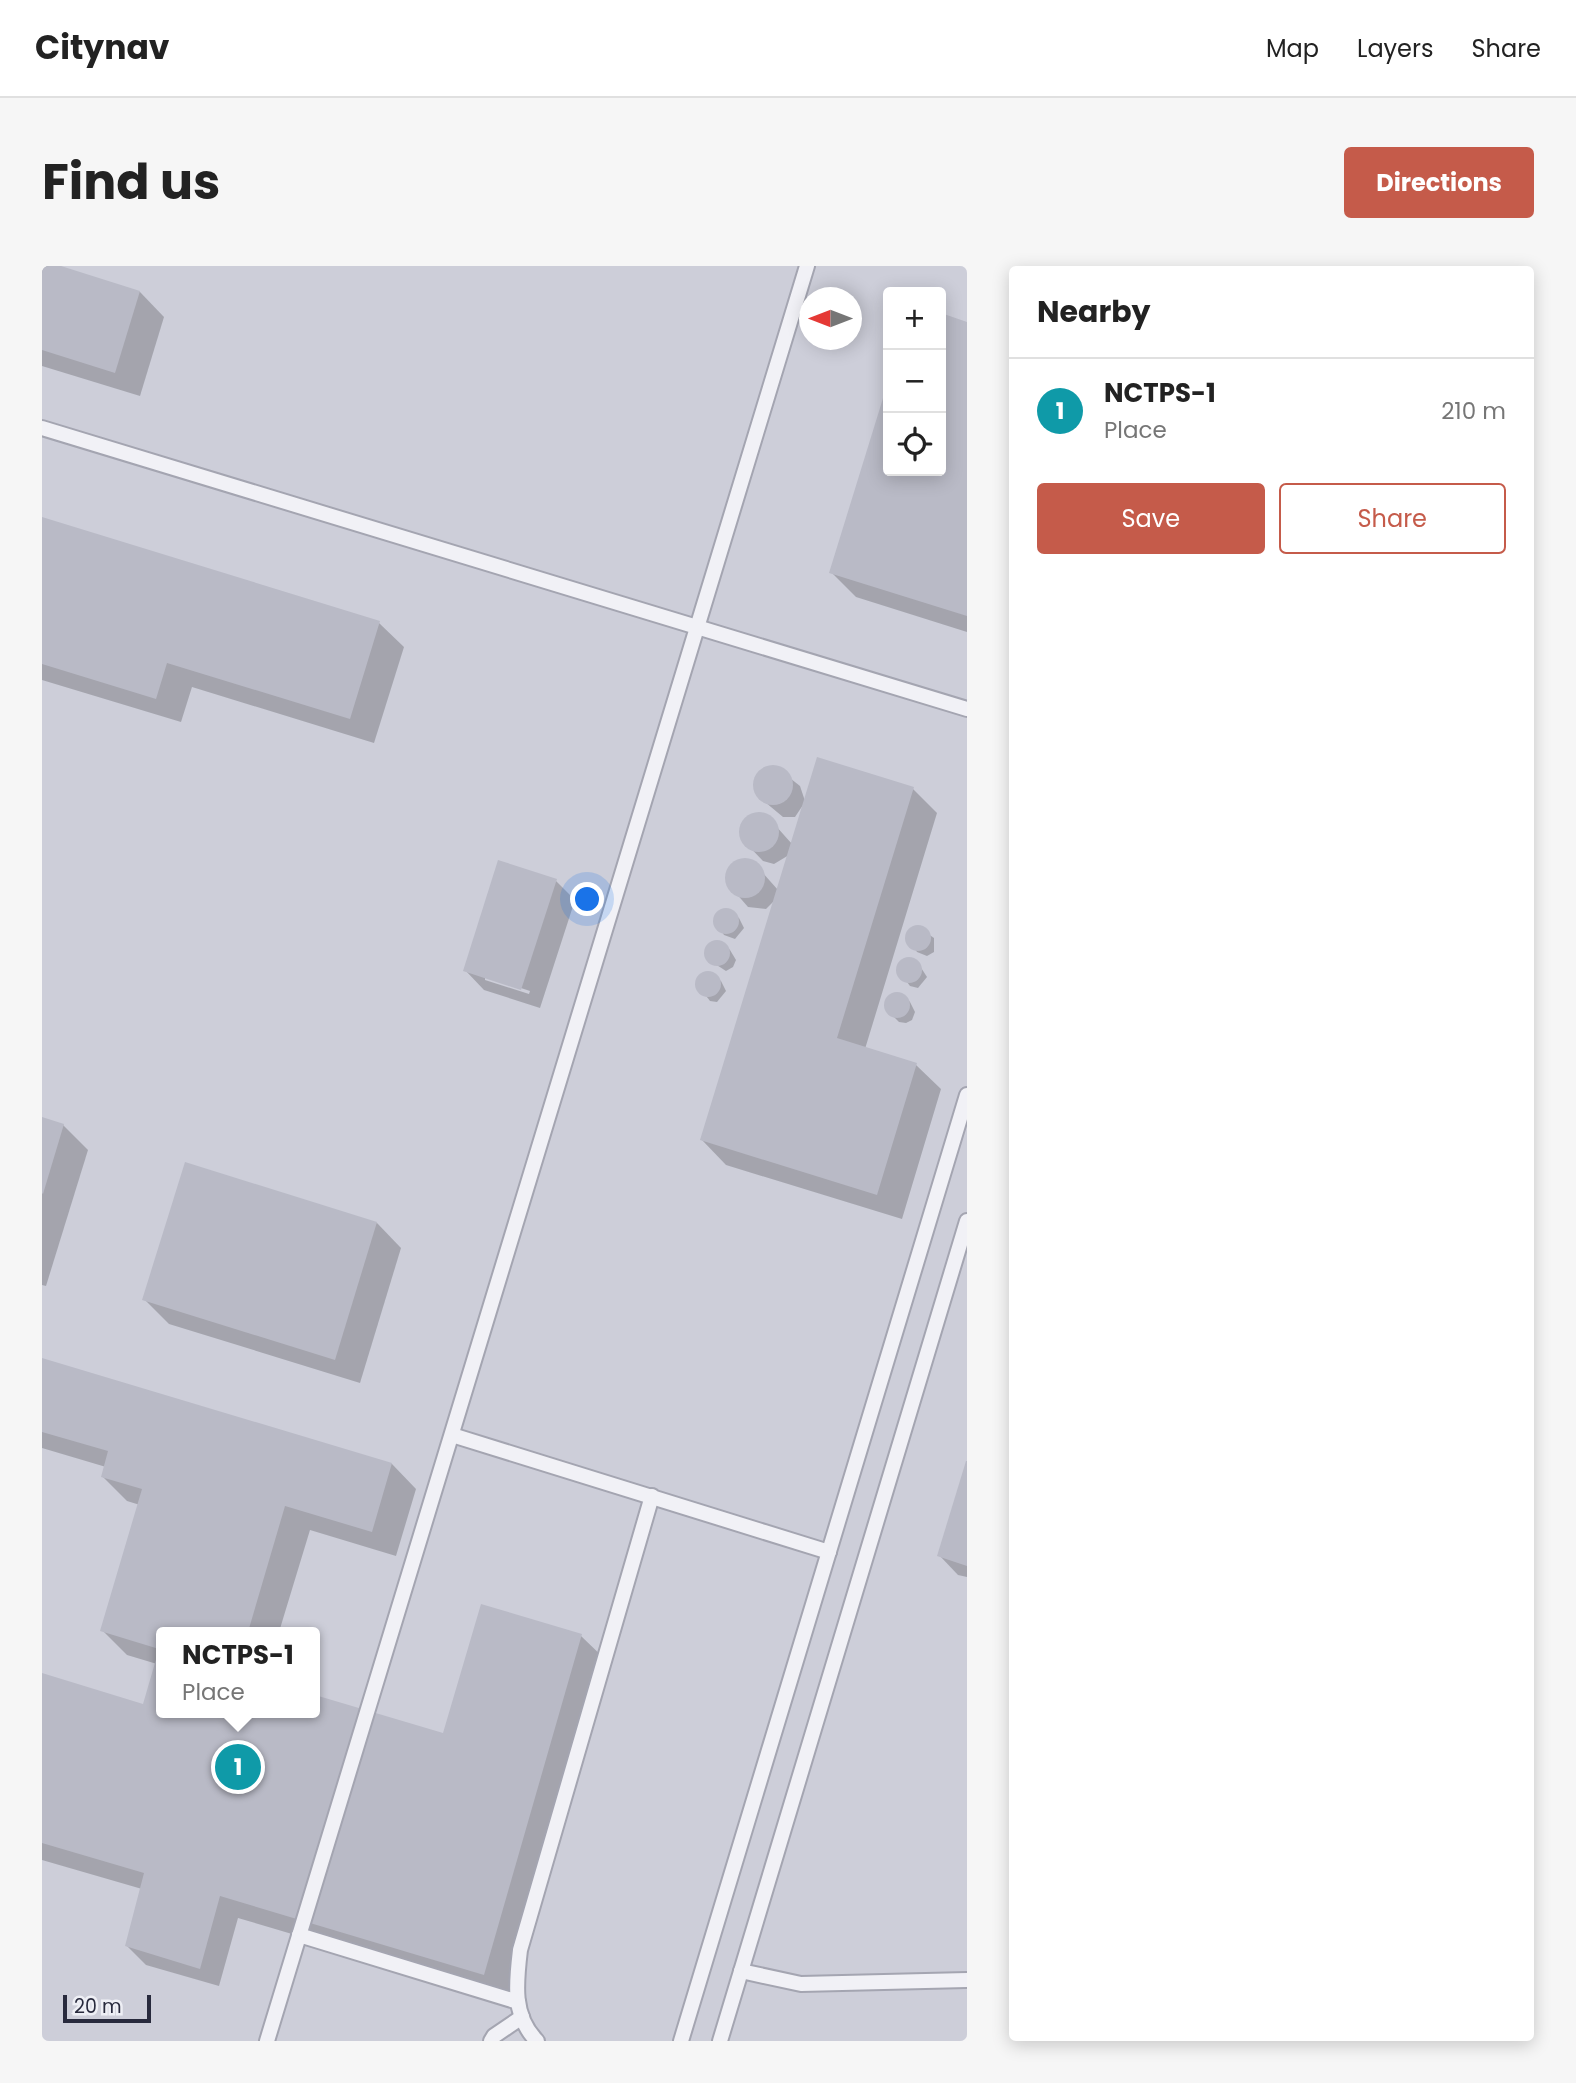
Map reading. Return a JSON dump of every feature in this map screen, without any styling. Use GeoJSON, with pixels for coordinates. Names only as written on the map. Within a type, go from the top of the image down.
{"type":"FeatureCollection","features":[{"type":"Feature","properties":{"kind":"lane"},"geometry":{"type":"LineString","coordinates":[[267,2041],[807,266]]}},
{"type":"Feature","properties":{"kind":"lane"},"geometry":{"type":"LineString","coordinates":[[42,428],[967,709]]}},
{"type":"Feature","properties":{"kind":"lane"},"geometry":{"type":"LineString","coordinates":[[681,2041],[967,1095]]}},
{"type":"Feature","properties":{"kind":"lane"},"geometry":{"type":"LineString","coordinates":[[720,2041],[967,1221]]}},
{"type":"Feature","properties":{"kind":"lane"},"geometry":{"type":"LineString","coordinates":[[452,1435],[829,1552]]}},
{"type":"Feature","properties":{"kind":"lane"},"geometry":{"type":"LineString","coordinates":[[537,2041],[525,2029],[515,1993],[520,1950],[652,1496]]}},
{"type":"Feature","properties":{"kind":"lane"},"geometry":{"type":"LineString","coordinates":[[299,1935],[518,2002]]}},
{"type":"Feature","properties":{"kind":"lane"},"geometry":{"type":"LineString","coordinates":[[741,1971],[801,1984],[967,1980]]}},
{"type":"Feature","properties":{"kind":"lane"},"geometry":{"type":"LineString","coordinates":[[491,2041],[494,2036],[522,2017]]}},
{"type":"Feature","properties":{"kind":"shaded area"},"geometry":{"type":"Polygon","coordinates":[[[42,266],[967,266],[967,2041],[42,2041],[42,266]]]}},
{"type":"Feature","properties":{"kind":"building"},"geometry":{"type":"Polygon","coordinates":[[[42,266],[61,266],[140,291],[115,373],[42,350],[42,266]]]}},
{"type":"Feature","properties":{"kind":"building"},"geometry":{"type":"Polygon","coordinates":[[[946,315],[967,322],[967,616],[829,573],[883,398],[883,476],[946,476],[946,315]]]}},
{"type":"Feature","properties":{"kind":"building"},"geometry":{"type":"Polygon","coordinates":[[[42,517],[380,621],[350,719],[167,663],[156,699],[42,664],[42,517]]]}},
{"type":"Feature","properties":{"kind":"building"},"geometry":{"type":"Polygon","coordinates":[[[817,757],[914,787],[837,1038],[917,1063],[877,1195],[700,1140],[817,757]]]}},
{"type":"Feature","properties":{"kind":"building"},"geometry":{"type":"Polygon","coordinates":[[[773,765],[781,766],[787,771],[792,777],[792,793],[787,799],[781,804],[773,805],[765,804],[759,799],[754,793],[753,785],[754,777],[759,771],[765,766],[773,765]]]}},
{"type":"Feature","properties":{"kind":"building"},"geometry":{"type":"Polygon","coordinates":[[[759,812],[767,813],[773,818],[778,824],[778,840],[773,846],[767,851],[759,852],[751,851],[745,846],[740,840],[739,832],[740,824],[745,818],[751,813],[759,812]]]}},
{"type":"Feature","properties":{"kind":"building"},"geometry":{"type":"Polygon","coordinates":[[[745,858],[753,859],[759,864],[764,870],[764,886],[759,892],[753,897],[745,898],[737,897],[731,892],[726,886],[725,878],[726,870],[731,864],[737,859],[745,858]]]}},
{"type":"Feature","properties":{"kind":"building"},"geometry":{"type":"Polygon","coordinates":[[[498,860],[557,879],[521,990],[463,971],[498,860]]]}},
{"type":"Feature","properties":{"kind":"building"},"geometry":{"type":"Polygon","coordinates":[[[726,908],[735,912],[739,921],[735,930],[726,934],[717,930],[713,921],[717,912],[726,908]]]}},
{"type":"Feature","properties":{"kind":"building"},"geometry":{"type":"Polygon","coordinates":[[[918,925],[927,929],[931,938],[927,947],[918,951],[909,947],[905,938],[909,929],[918,925]]]}},
{"type":"Feature","properties":{"kind":"building"},"geometry":{"type":"Polygon","coordinates":[[[717,940],[726,944],[730,953],[726,962],[717,966],[708,962],[704,953],[708,944],[717,940]]]}},
{"type":"Feature","properties":{"kind":"building"},"geometry":{"type":"Polygon","coordinates":[[[909,957],[918,961],[922,970],[918,979],[909,983],[900,979],[896,970],[900,961],[909,957]]]}},
{"type":"Feature","properties":{"kind":"building"},"geometry":{"type":"Polygon","coordinates":[[[708,971],[717,975],[721,984],[717,993],[708,997],[699,993],[695,984],[699,975],[708,971]]]}},
{"type":"Feature","properties":{"kind":"building"},"geometry":{"type":"Polygon","coordinates":[[[897,992],[906,996],[910,1005],[906,1014],[897,1018],[888,1014],[884,1005],[888,996],[897,992]]]}},
{"type":"Feature","properties":{"kind":"building"},"geometry":{"type":"Polygon","coordinates":[[[42,1117],[64,1124],[43,1194],[42,1193],[42,1117]]]}},
{"type":"Feature","properties":{"kind":"building"},"geometry":{"type":"Polygon","coordinates":[[[185,1162],[377,1222],[335,1360],[142,1300],[185,1162]]]}},
{"type":"Feature","properties":{"kind":"building"},"geometry":{"type":"Polygon","coordinates":[[[42,1358],[392,1463],[372,1532],[285,1506],[249,1627],[156,1627],[156,1648],[100,1631],[142,1489],[101,1477],[108,1451],[42,1432],[42,1358]]]}},
{"type":"Feature","properties":{"kind":"building"},"geometry":{"type":"Polygon","coordinates":[[[967,1461],[967,1566],[937,1556],[967,1461]]]}},
{"type":"Feature","properties":{"kind":"building"},"geometry":{"type":"Polygon","coordinates":[[[481,1604],[582,1634],[484,1975],[220,1896],[200,1969],[125,1946],[144,1873],[42,1843],[42,1673],[143,1704],[156,1659],[156,1718],[320,1718],[320,1696],[443,1733],[481,1604]]]}},
{"type":"Feature","properties":{"kind":"place","name":"NCTPS-1"},"geometry":{"type":"Point","coordinates":[238,1767]}}]}
